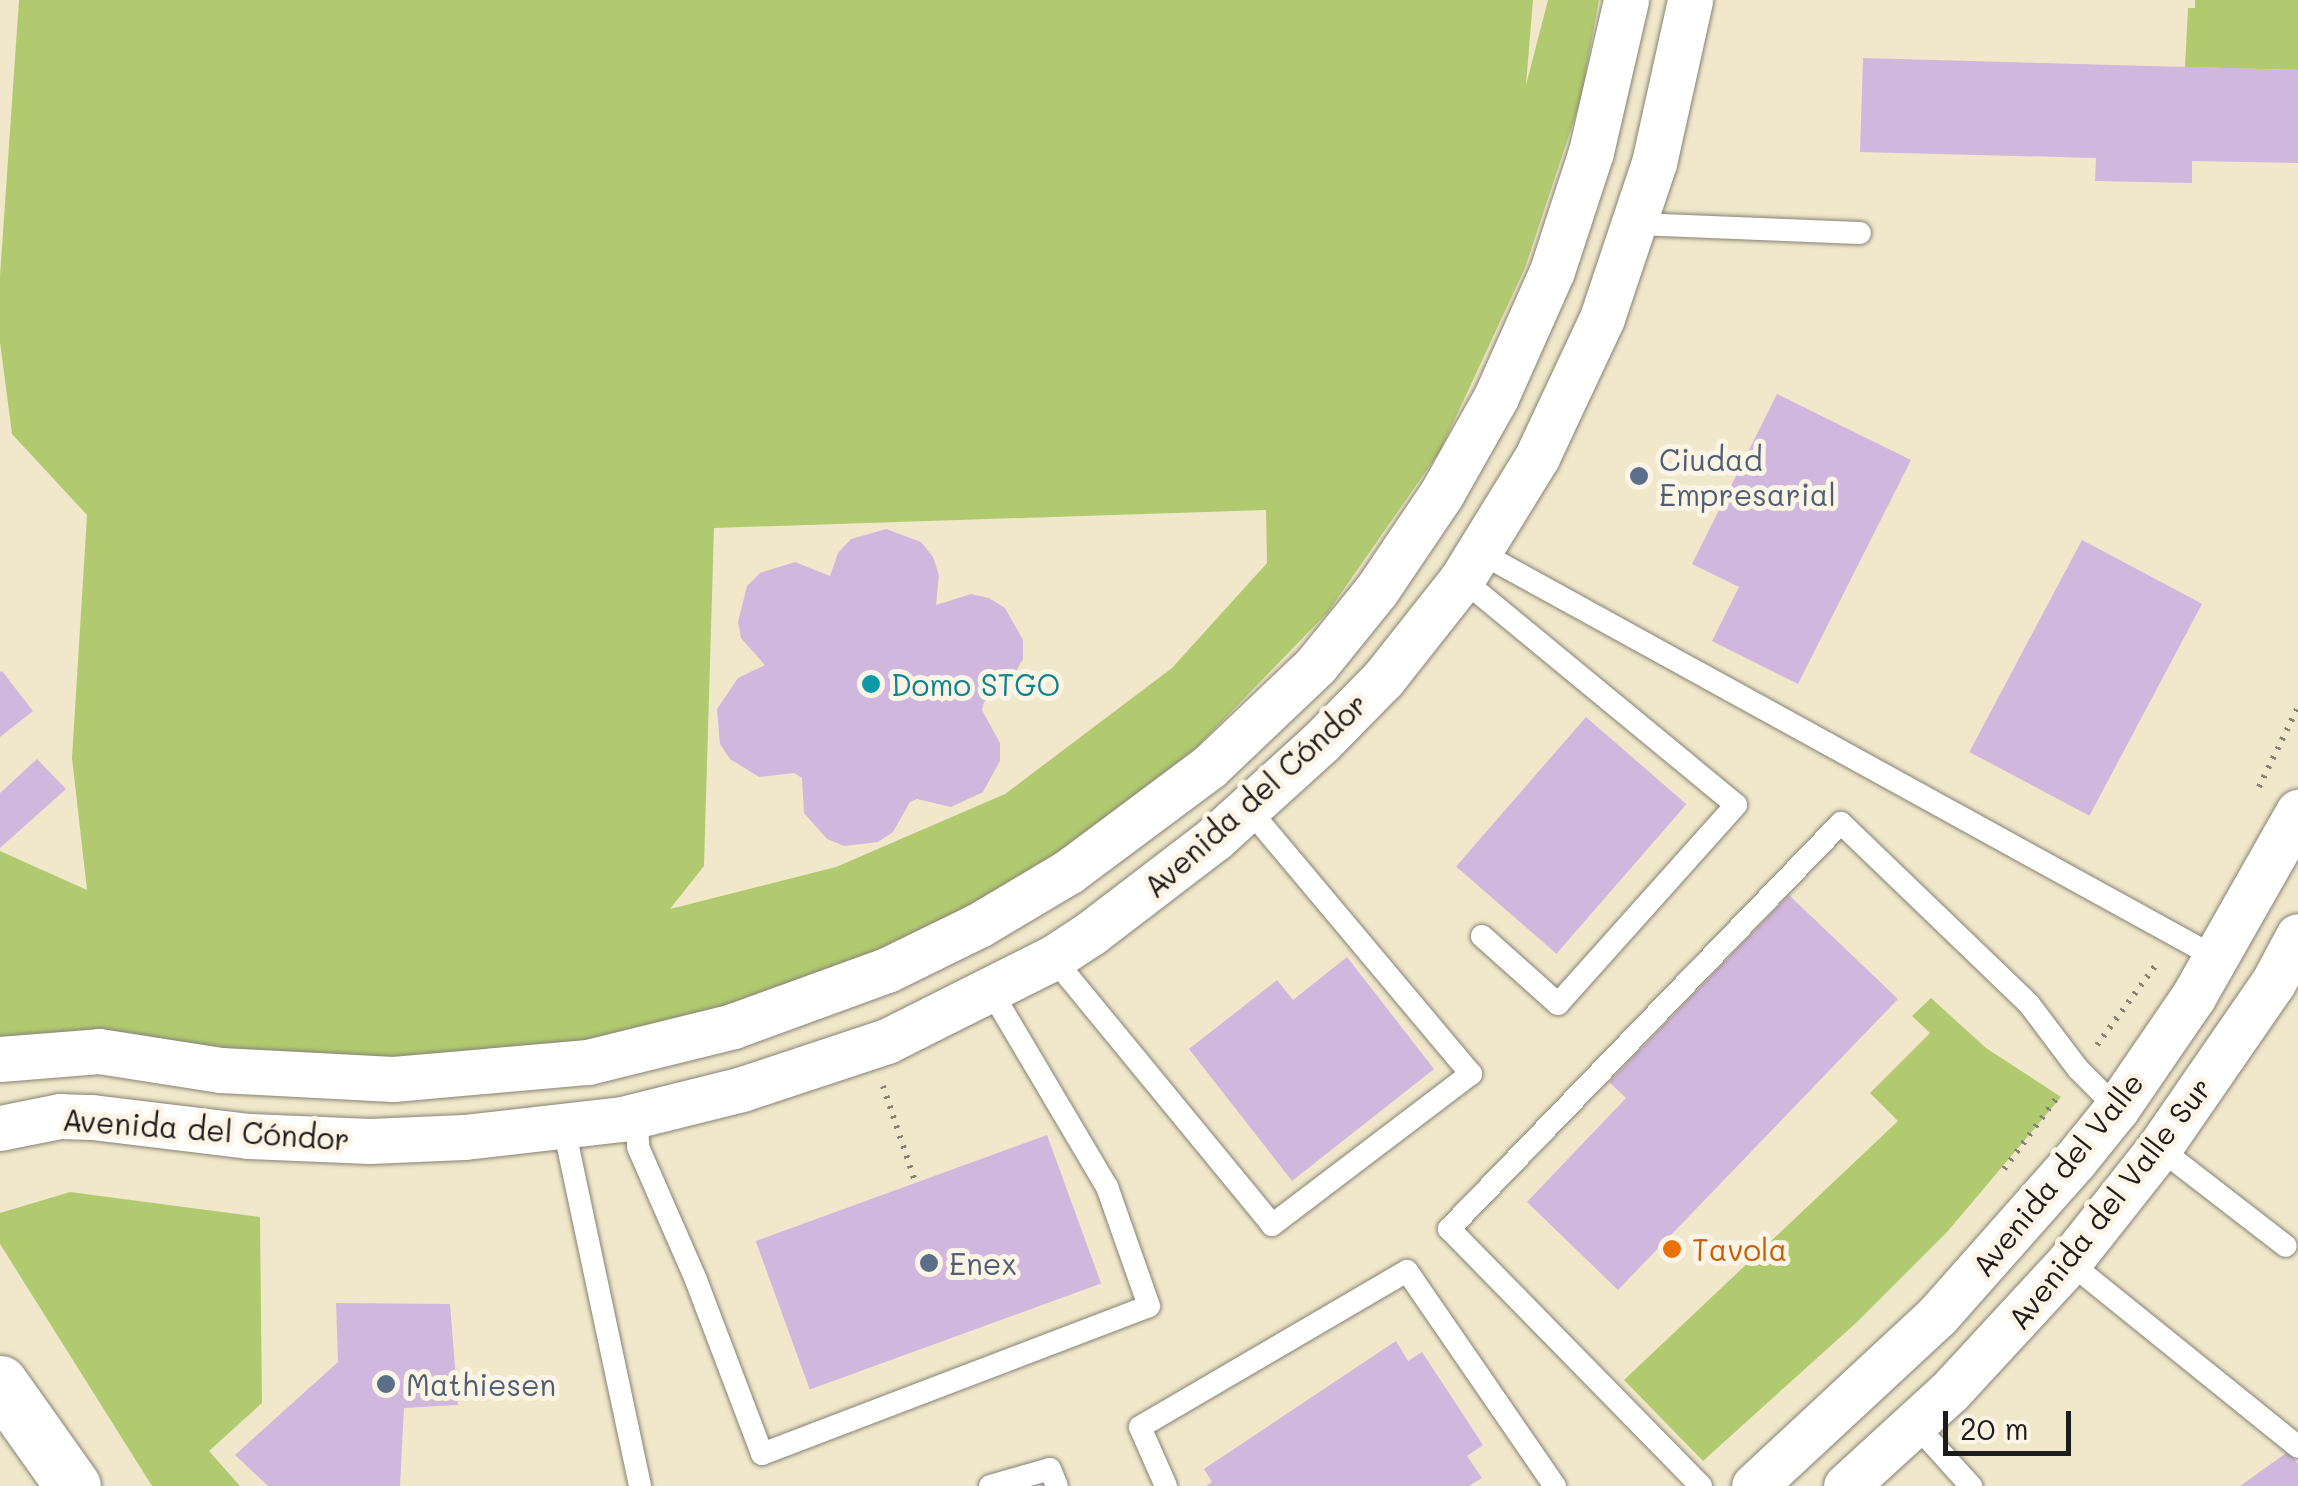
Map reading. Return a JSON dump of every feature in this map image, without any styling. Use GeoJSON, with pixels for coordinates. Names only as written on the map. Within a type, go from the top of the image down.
{"type":"FeatureCollection","features":[{"type":"Feature","properties":{"kind":"street","name":"Avenida del Cóndor"},"geometry":{"type":"LineString","coordinates":[[0,1059],[99,1051],[221,1070],[393,1079],[501,1073],[614,1056],[733,1026],[887,970],[996,915],[1116,840],[1256,725],[1322,659],[1442,493],[1509,370],[1581,190],[1626,0]]}},
{"type":"Feature","properties":{"kind":"street","name":"Avenida del Cóndor"},"geometry":{"type":"LineString","coordinates":[[0,1128],[60,1116],[249,1136],[370,1141],[564,1128],[629,1117],[742,1088],[887,1041],[1052,958],[1140,899],[1287,774],[1361,702],[1413,644],[1470,566],[1537,456],[1582,366],[1636,224],[1659,144],[1690,0]]}},
{"type":"Feature","properties":{"kind":"street"},"geometry":{"type":"LineString","coordinates":[[1322,659],[1326,683],[1336,693],[1361,702]]}},
{"type":"Feature","properties":{"kind":"street"},"geometry":{"type":"LineString","coordinates":[[1256,725],[1270,724],[1286,735],[1293,756],[1287,774]]}},
{"type":"Feature","properties":{"kind":"street","name":"Avenida del Valle"},"geometry":{"type":"LineString","coordinates":[[1754,1486],[1937,1316],[2026,1219],[2117,1108],[2217,958],[2298,812]]}},
{"type":"Feature","properties":{"kind":"street","name":"Avenida del Valle Sur"},"geometry":{"type":"LineString","coordinates":[[1846,1486],[2009,1330],[2069,1262],[2159,1148],[2272,983],[2298,936]]}},
{"type":"Feature","properties":{"kind":"street"},"geometry":{"type":"LineString","coordinates":[[733,1026],[713,1051],[713,1063],[720,1080],[742,1088]]}},
{"type":"Feature","properties":{"kind":"street"},"geometry":{"type":"LineString","coordinates":[[614,1056],[634,1064],[648,1081],[644,1101],[629,1117]]}},
{"type":"Feature","properties":{"kind":"street"},"geometry":{"type":"LineString","coordinates":[[0,1383],[73,1486]]}},
{"type":"Feature","properties":{"kind":"lane"},"geometry":{"type":"LineString","coordinates":[[1636,224],[1860,233]]}},
{"type":"Feature","properties":{"kind":"lane"},"geometry":{"type":"LineString","coordinates":[[1470,566],[2217,958]]}},
{"type":"Feature","properties":{"kind":"lane"},"geometry":{"type":"LineString","coordinates":[[1470,566],[1736,805],[1558,1004],[1482,936]]}},
{"type":"Feature","properties":{"kind":"lane"},"geometry":{"type":"LineString","coordinates":[[1052,958],[1272,1225],[1470,1074],[1248,809]]}},
{"type":"Feature","properties":{"kind":"lane"},"geometry":{"type":"LineString","coordinates":[[1701,1486],[1449,1229],[1841,823],[2029,1004],[2078,1069],[2117,1108]]}},
{"type":"Feature","properties":{"kind":"lane"},"geometry":{"type":"LineString","coordinates":[[629,1117],[762,1454],[1149,1306],[1108,1187],[991,990]]}},
{"type":"Feature","properties":{"kind":"lane"},"geometry":{"type":"LineString","coordinates":[[564,1128],[640,1486]]}},
{"type":"Feature","properties":{"kind":"lane"},"geometry":{"type":"LineString","coordinates":[[2159,1148],[2286,1246]]}},
{"type":"Feature","properties":{"kind":"lane"},"geometry":{"type":"LineString","coordinates":[[2069,1262],[2298,1448]]}},
{"type":"Feature","properties":{"kind":"lane"},"geometry":{"type":"LineString","coordinates":[[1166,1486],[1140,1428],[1407,1272],[1555,1486]]}},
{"type":"Feature","properties":{"kind":"lane"},"geometry":{"type":"LineString","coordinates":[[1915,1424],[1971,1486]]}},
{"type":"Feature","properties":{"kind":"lane"},"geometry":{"type":"LineString","coordinates":[[990,1486],[1050,1469],[1057,1486]]}},
{"type":"Feature","properties":{"kind":"path"},"geometry":{"type":"LineString","coordinates":[[2256,791],[2298,708]]}},
{"type":"Feature","properties":{"kind":"path"},"geometry":{"type":"LineString","coordinates":[[1998,1177],[2177,936]]}},
{"type":"Feature","properties":{"kind":"path"},"geometry":{"type":"LineString","coordinates":[[882,1084],[916,1184]]}},
{"type":"Feature","properties":{"kind":"green space"},"geometry":{"type":"Polygon","coordinates":[[[19,0],[1533,0],[1526,85],[1548,0],[1599,0],[1581,99],[1525,268],[1440,451],[1328,612],[1196,748],[1073,843],[937,925],[836,973],[702,1021],[467,1063],[0,1042],[0,851],[87,890],[72,758],[87,515],[12,434],[0,342],[0,276],[19,0]],[[1266,510],[714,528],[704,866],[670,909],[836,867],[1005,794],[1172,668],[1267,563],[1266,510]]]}},
{"type":"Feature","properties":{"kind":"green space"},"geometry":{"type":"Polygon","coordinates":[[[2195,0],[2298,0],[2298,70],[2185,67],[2188,8],[2195,8],[2195,0]]]}},
{"type":"Feature","properties":{"kind":"green space"},"geometry":{"type":"Polygon","coordinates":[[[1931,998],[1986,1048],[2061,1097],[1948,1231],[1856,1323],[1703,1461],[1624,1380],[1898,1121],[1870,1093],[1930,1033],[1912,1016],[1931,998]]]}},
{"type":"Feature","properties":{"kind":"green space"},"geometry":{"type":"Polygon","coordinates":[[[70,1192],[260,1217],[262,1403],[209,1451],[240,1486],[152,1486],[0,1244],[0,1213],[70,1192]]]}},
{"type":"Feature","properties":{"kind":"building"},"geometry":{"type":"Polygon","coordinates":[[[1863,58],[2298,70],[2298,163],[2192,161],[2192,183],[2095,181],[2096,158],[1860,152],[1863,58]]]}},
{"type":"Feature","properties":{"kind":"building"},"geometry":{"type":"Polygon","coordinates":[[[1777,394],[1911,460],[1798,684],[1712,641],[1739,587],[1692,564],[1777,394]]]}},
{"type":"Feature","properties":{"kind":"building","name":"Domo STGO"},"geometry":{"type":"Polygon","coordinates":[[[886,529],[921,542],[933,557],[939,575],[936,605],[971,594],[989,598],[1005,608],[1023,640],[1023,659],[1005,690],[984,702],[982,710],[1000,743],[1000,761],[983,792],[951,807],[917,799],[910,802],[893,832],[878,842],[844,846],[827,839],[804,813],[802,778],[794,773],[759,777],[730,759],[720,744],[717,709],[738,678],[765,665],[741,638],[738,622],[747,586],[760,573],[795,562],[830,576],[838,553],[851,539],[886,529]]]}},
{"type":"Feature","properties":{"kind":"building"},"geometry":{"type":"Polygon","coordinates":[[[2082,540],[2202,604],[2089,816],[1969,752],[2082,540]]]}},
{"type":"Feature","properties":{"kind":"building"},"geometry":{"type":"Polygon","coordinates":[[[0,672],[33,711],[0,737],[0,672]]]}},
{"type":"Feature","properties":{"kind":"building"},"geometry":{"type":"Polygon","coordinates":[[[1586,717],[1686,804],[1556,954],[1456,866],[1586,717]]]}},
{"type":"Feature","properties":{"kind":"building"},"geometry":{"type":"Polygon","coordinates":[[[37,759],[66,789],[0,848],[0,793],[37,759]]]}},
{"type":"Feature","properties":{"kind":"building"},"geometry":{"type":"Polygon","coordinates":[[[1789,895],[1898,999],[1618,1290],[1527,1202],[1626,1098],[1609,1082],[1789,895]]]}},
{"type":"Feature","properties":{"kind":"building"},"geometry":{"type":"Polygon","coordinates":[[[1347,957],[1434,1069],[1292,1181],[1189,1049],[1277,980],[1293,1000],[1347,957]]]}},
{"type":"Feature","properties":{"kind":"building","name":"Enex"},"geometry":{"type":"Polygon","coordinates":[[[1047,1135],[1101,1283],[810,1389],[756,1241],[1047,1135]]]}},
{"type":"Feature","properties":{"kind":"building","name":"Mathiesen"},"geometry":{"type":"Polygon","coordinates":[[[336,1303],[450,1304],[458,1405],[404,1408],[400,1486],[268,1486],[235,1455],[338,1362],[336,1303]]]}},
{"type":"Feature","properties":{"kind":"building"},"geometry":{"type":"Polygon","coordinates":[[[1396,1341],[1408,1361],[1422,1352],[1483,1445],[1467,1456],[1482,1478],[1469,1486],[1206,1486],[1212,1482],[1204,1469],[1396,1341]]]}},
{"type":"Feature","properties":{"kind":"building"},"geometry":{"type":"Polygon","coordinates":[[[2289,1451],[2298,1464],[2298,1486],[2240,1486],[2289,1451]]]}},
{"type":"Feature","properties":{"kind":"place","name":"Ciudad Empresarial"},"geometry":{"type":"Point","coordinates":[1639,476]}},
{"type":"Feature","properties":{"kind":"place","name":"Domo STGO"},"geometry":{"type":"Point","coordinates":[871,684]}},
{"type":"Feature","properties":{"kind":"place","name":"Tavola"},"geometry":{"type":"Point","coordinates":[1672,1249]}},
{"type":"Feature","properties":{"kind":"place","name":"Enex"},"geometry":{"type":"Point","coordinates":[929,1263]}},
{"type":"Feature","properties":{"kind":"place","name":"Mathiesen"},"geometry":{"type":"Point","coordinates":[386,1384]}}]}
